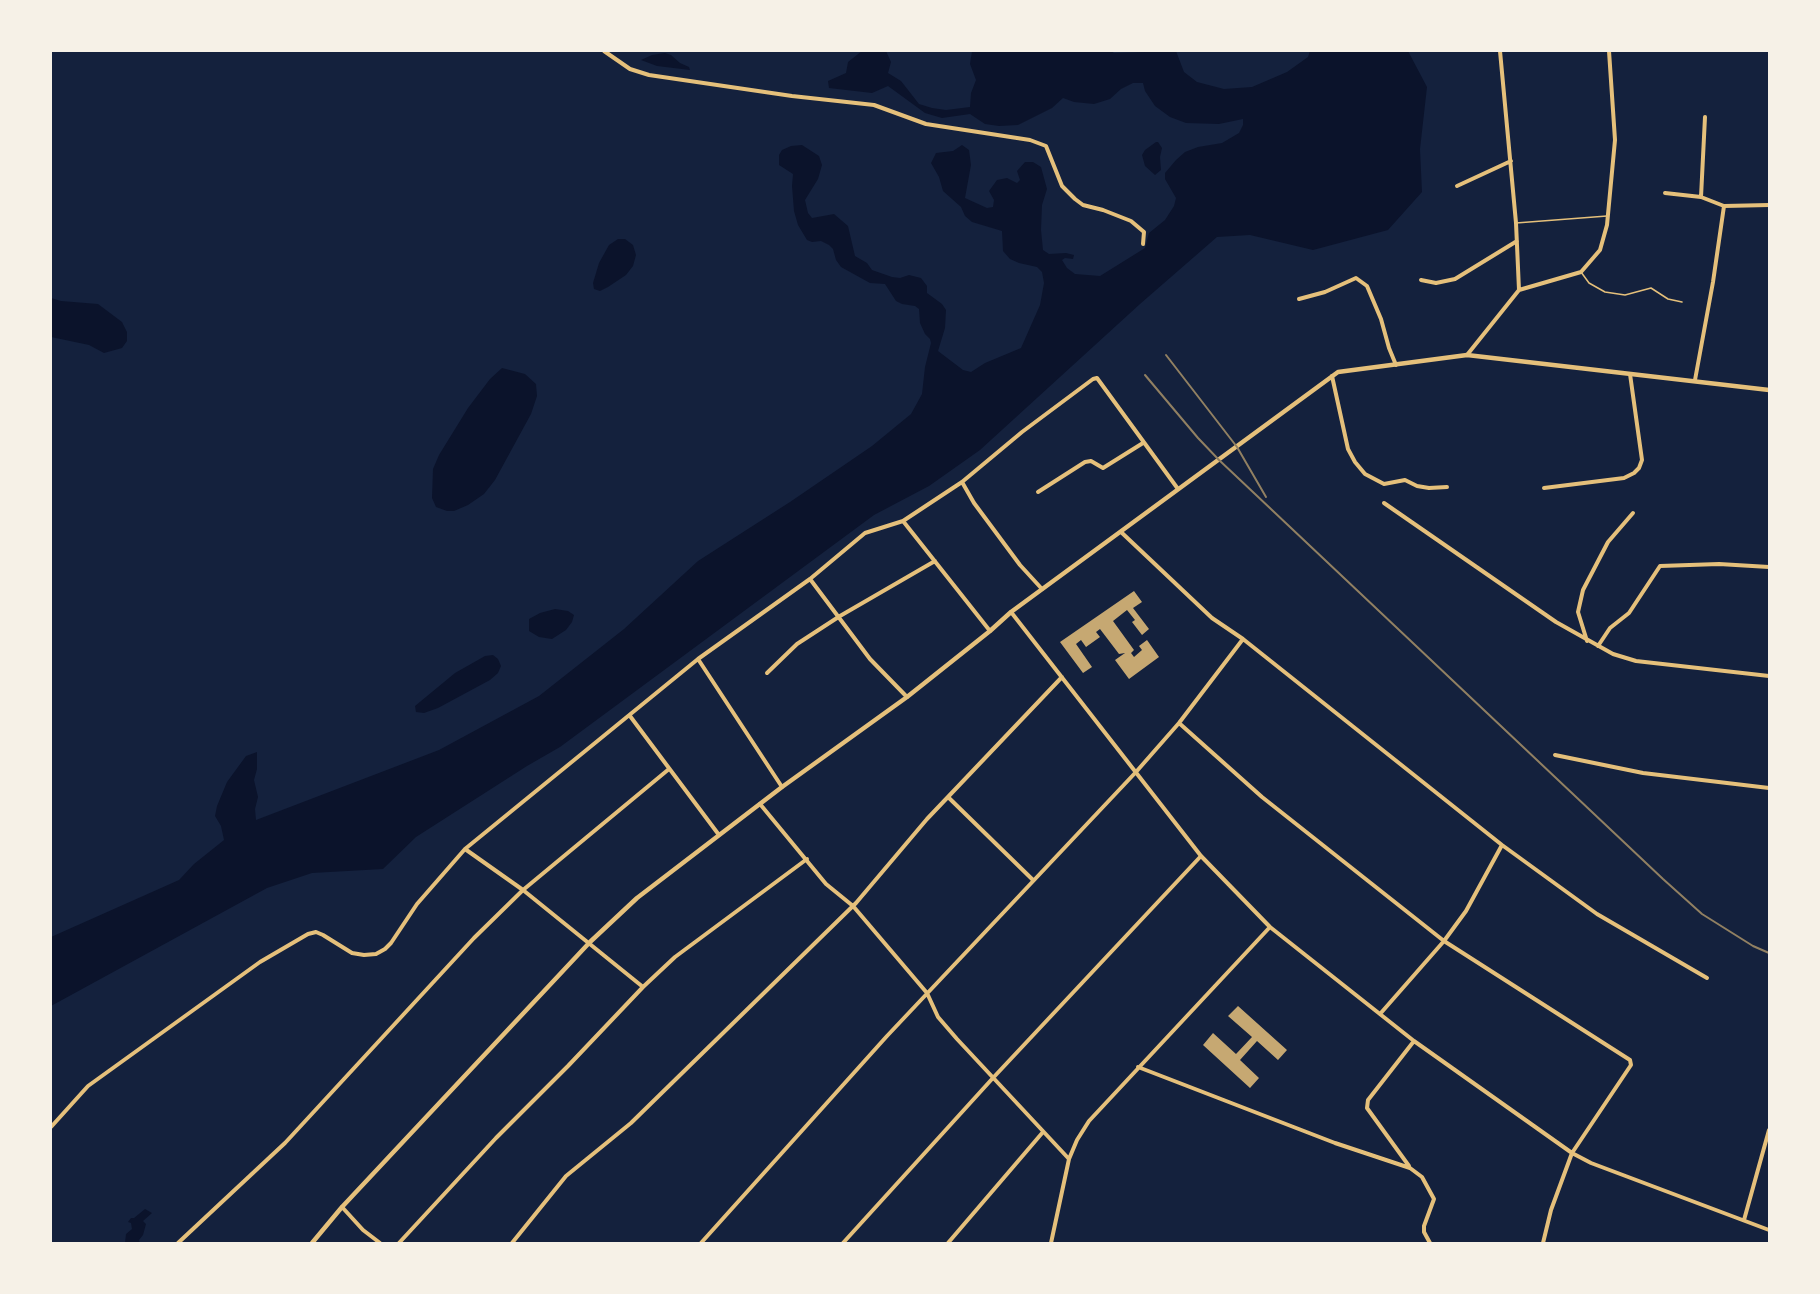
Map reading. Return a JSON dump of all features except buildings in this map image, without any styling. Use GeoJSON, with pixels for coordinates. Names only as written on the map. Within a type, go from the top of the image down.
{"type":"FeatureCollection","features":[{"type":"Feature","properties":{"kind":"street"},"geometry":{"type":"LineString","coordinates":[[604,51],[630,69],[649,75],[792,96],[874,105],[926,124],[1030,140],[1047,146],[1062,186],[1083,205],[1104,210],[1131,221],[1144,232],[1143,244]]}},
{"type":"Feature","properties":{"kind":"street"},"geometry":{"type":"LineString","coordinates":[[1500,51],[1516,223],[1519,290]]}},
{"type":"Feature","properties":{"kind":"street"},"geometry":{"type":"LineString","coordinates":[[1467,355],[1519,290],[1581,272],[1600,250],[1608,216],[1615,140],[1609,51]]}},
{"type":"Feature","properties":{"kind":"street"},"geometry":{"type":"LineString","coordinates":[[1701,196],[1705,117]]}},
{"type":"Feature","properties":{"kind":"street"},"geometry":{"type":"LineString","coordinates":[[1457,186],[1511,161]]}},
{"type":"Feature","properties":{"kind":"street"},"geometry":{"type":"LineString","coordinates":[[1665,193],[1701,196],[1724,206],[1769,206]]}},
{"type":"Feature","properties":{"kind":"street"},"geometry":{"type":"LineString","coordinates":[[1695,380],[1724,206]]}},
{"type":"Feature","properties":{"kind":"street"},"geometry":{"type":"LineString","coordinates":[[1421,280],[1436,283],[1455,279],[1517,241]]}},
{"type":"Feature","properties":{"kind":"street"},"geometry":{"type":"LineString","coordinates":[[1299,299],[1325,292],[1356,278],[1367,286],[1382,320],[1395,364]]}},
{"type":"Feature","properties":{"kind":"street"},"geometry":{"type":"LineString","coordinates":[[312,1243],[590,942],[638,898],[782,787],[907,697],[1011,612],[1338,372],[1467,355],[1769,390]]}},
{"type":"Feature","properties":{"kind":"street"},"geometry":{"type":"LineString","coordinates":[[1544,488],[1624,478],[1639,468],[1642,460],[1630,373]]}},
{"type":"Feature","properties":{"kind":"street"},"geometry":{"type":"LineString","coordinates":[[1332,376],[1348,449],[1365,474],[1384,484],[1405,480],[1417,486],[1447,487]]}},
{"type":"Feature","properties":{"kind":"street"},"geometry":{"type":"LineString","coordinates":[[51,1126],[88,1086],[260,962],[308,934],[316,932],[323,934],[352,953],[376,954],[385,949],[417,904],[465,849],[698,659],[810,579],[865,533],[903,521],[962,482],[1022,432],[1093,379],[1097,378],[1178,489]]}},
{"type":"Feature","properties":{"kind":"street"},"geometry":{"type":"LineString","coordinates":[[1038,492],[1085,462],[1091,461],[1103,468],[1143,443]]}},
{"type":"Feature","properties":{"kind":"street"},"geometry":{"type":"LineString","coordinates":[[962,482],[974,504],[1020,565],[1042,589]]}},
{"type":"Feature","properties":{"kind":"street"},"geometry":{"type":"LineString","coordinates":[[1384,502],[1556,622],[1598,646],[1636,661],[1769,675]]}},
{"type":"Feature","properties":{"kind":"street"},"geometry":{"type":"LineString","coordinates":[[1587,641],[1578,612],[1583,590],[1608,542],[1633,513]]}},
{"type":"Feature","properties":{"kind":"street"},"geometry":{"type":"LineString","coordinates":[[903,521],[990,631]]}},
{"type":"Feature","properties":{"kind":"street"},"geometry":{"type":"LineString","coordinates":[[1121,532],[1212,618],[1243,639],[1502,845],[1597,914],[1707,978]]}},
{"type":"Feature","properties":{"kind":"street"},"geometry":{"type":"LineString","coordinates":[[767,673],[797,644],[840,616],[935,561]]}},
{"type":"Feature","properties":{"kind":"street"},"geometry":{"type":"LineString","coordinates":[[1598,646],[1610,628],[1629,613],[1660,566],[1719,564],[1769,567]]}},
{"type":"Feature","properties":{"kind":"street"},"geometry":{"type":"LineString","coordinates":[[810,579],[870,658],[907,697]]}},
{"type":"Feature","properties":{"kind":"street"},"geometry":{"type":"LineString","coordinates":[[1011,612],[1201,856],[1270,927],[1414,1041],[1572,1153],[1591,1163],[1769,1230]]}},
{"type":"Feature","properties":{"kind":"street"},"geometry":{"type":"LineString","coordinates":[[701,1243],[927,993],[1136,772],[1179,723],[1243,639]]}},
{"type":"Feature","properties":{"kind":"street"},"geometry":{"type":"LineString","coordinates":[[698,659],[782,787]]}},
{"type":"Feature","properties":{"kind":"street"},"geometry":{"type":"LineString","coordinates":[[512,1243],[566,1176],[630,1123],[854,906],[948,797],[1062,677]]}},
{"type":"Feature","properties":{"kind":"street"},"geometry":{"type":"LineString","coordinates":[[630,716],[719,835]]}},
{"type":"Feature","properties":{"kind":"street"},"geometry":{"type":"LineString","coordinates":[[1179,723],[1262,797],[1444,941],[1630,1060],[1631,1065],[1572,1153],[1551,1210],[1543,1243]]}},
{"type":"Feature","properties":{"kind":"street"},"geometry":{"type":"LineString","coordinates":[[1555,755],[1643,773],[1769,788]]}},
{"type":"Feature","properties":{"kind":"street"},"geometry":{"type":"LineString","coordinates":[[178,1243],[285,1143],[474,938],[523,890],[669,770]]}},
{"type":"Feature","properties":{"kind":"street"},"geometry":{"type":"LineString","coordinates":[[948,797],[1033,881]]}},
{"type":"Feature","properties":{"kind":"street"},"geometry":{"type":"LineString","coordinates":[[760,804],[826,884],[854,906],[927,993],[938,1017],[992,1079],[1069,1159]]}},
{"type":"Feature","properties":{"kind":"street"},"geometry":{"type":"LineString","coordinates":[[1380,1014],[1444,941],[1466,911],[1502,845]]}},
{"type":"Feature","properties":{"kind":"street"},"geometry":{"type":"LineString","coordinates":[[465,849],[523,890],[643,987]]}},
{"type":"Feature","properties":{"kind":"street"},"geometry":{"type":"LineString","coordinates":[[843,1243],[992,1079],[1201,856]]}},
{"type":"Feature","properties":{"kind":"street"},"geometry":{"type":"LineString","coordinates":[[399,1243],[496,1138],[643,987],[675,957],[807,859]]}},
{"type":"Feature","properties":{"kind":"street"},"geometry":{"type":"LineString","coordinates":[[1051,1243],[1069,1159],[1089,1121],[1270,927]]}},
{"type":"Feature","properties":{"kind":"street"},"geometry":{"type":"LineString","coordinates":[[1414,1041],[1368,1100],[1367,1108],[1410,1168],[1422,1177],[1434,1199],[1424,1226],[1424,1232],[1430,1243]]}},
{"type":"Feature","properties":{"kind":"street"},"geometry":{"type":"LineString","coordinates":[[1138,1067],[1335,1143],[1410,1168]]}},
{"type":"Feature","properties":{"kind":"street"},"geometry":{"type":"LineString","coordinates":[[1744,1220],[1769,1130]]}},
{"type":"Feature","properties":{"kind":"street"},"geometry":{"type":"LineString","coordinates":[[948,1243],[1043,1132]]}},
{"type":"Feature","properties":{"kind":"street"},"geometry":{"type":"LineString","coordinates":[[342,1208],[363,1230],[380,1243]]}},
{"type":"Feature","properties":{"kind":"lane"},"geometry":{"type":"LineString","coordinates":[[1516,223],[1608,216]]}},
{"type":"Feature","properties":{"kind":"lane"},"geometry":{"type":"LineString","coordinates":[[1581,272],[1589,283],[1605,292],[1625,295],[1651,288],[1668,298],[1682,302]]}},
{"type":"Feature","properties":{"kind":"water"},"geometry":{"type":"Polygon","coordinates":[[[862,51],[886,51],[891,62],[888,73],[901,81],[919,104],[946,110],[970,107],[971,93],[976,80],[970,64],[972,51],[1111,51],[1114,53],[1176,51],[1184,72],[1197,82],[1224,89],[1252,87],[1287,72],[1308,57],[1310,51],[1408,51],[1427,87],[1420,149],[1422,192],[1388,230],[1313,250],[1250,235],[1217,237],[980,450],[929,486],[874,515],[560,747],[416,837],[383,869],[312,873],[267,888],[51,1006],[51,937],[179,880],[194,864],[224,840],[221,826],[215,816],[217,806],[227,782],[246,756],[257,752],[257,769],[254,780],[258,797],[255,809],[256,820],[439,750],[539,696],[624,629],[698,561],[872,446],[911,414],[922,394],[931,343],[920,323],[919,309],[896,301],[885,284],[870,283],[841,267],[829,245],[821,241],[807,240],[798,225],[794,211],[793,174],[779,165],[779,155],[782,150],[802,145],[819,156],[822,165],[818,179],[805,200],[808,213],[812,218],[834,214],[848,226],[855,256],[867,263],[872,270],[892,277],[900,278],[909,275],[921,278],[927,286],[927,293],[942,304],[946,310],[945,328],[938,351],[963,370],[971,372],[985,363],[1021,348],[1040,305],[1044,283],[1042,272],[1037,267],[1010,259],[1003,251],[1002,231],[972,222],[965,216],[961,207],[943,191],[939,177],[931,163],[936,153],[953,151],[962,145],[969,150],[971,165],[965,198],[987,208],[993,207],[994,200],[989,191],[997,180],[1007,178],[1017,183],[1020,180],[1017,171],[1025,162],[1033,162],[1041,167],[1047,189],[1042,205],[1043,250],[1049,254],[1074,255],[1073,259],[1062,260],[1075,274],[1100,276],[1145,248],[1149,233],[1165,220],[1176,198],[1165,179],[1165,173],[1176,160],[1185,152],[1198,147],[1222,143],[1239,133],[1243,125],[1243,119],[1219,124],[1186,123],[1170,117],[1155,106],[1145,91],[1143,83],[1133,83],[1121,89],[1110,99],[1094,104],[1074,102],[1063,98],[1052,108],[1018,125],[985,124],[970,114],[942,118],[925,113],[888,86],[872,93],[829,88],[828,81],[846,73],[848,62],[862,51]]]}},
{"type":"Feature","properties":{"kind":"water"},"geometry":{"type":"Polygon","coordinates":[[[665,53],[689,67],[690,70],[657,66],[641,60],[665,53]]]}},
{"type":"Feature","properties":{"kind":"water"},"geometry":{"type":"Polygon","coordinates":[[[1156,142],[1162,148],[1161,170],[1155,175],[1145,166],[1142,155],[1156,142]]]}},
{"type":"Feature","properties":{"kind":"water"},"geometry":{"type":"Polygon","coordinates":[[[618,239],[625,239],[633,245],[636,255],[633,266],[626,275],[608,287],[600,291],[594,289],[593,283],[599,263],[609,245],[618,239]]]}},
{"type":"Feature","properties":{"kind":"water"},"geometry":{"type":"Polygon","coordinates":[[[51,298],[98,304],[122,322],[127,332],[127,341],[122,348],[104,353],[89,345],[51,337],[51,298]]]}},
{"type":"Feature","properties":{"kind":"water"},"geometry":{"type":"Polygon","coordinates":[[[502,368],[525,374],[536,384],[537,396],[531,414],[495,480],[484,494],[454,511],[436,507],[432,498],[433,469],[439,455],[468,408],[490,379],[502,368]]]}},
{"type":"Feature","properties":{"kind":"water"},"geometry":{"type":"Polygon","coordinates":[[[555,609],[568,611],[574,615],[566,630],[552,639],[539,637],[529,631],[529,619],[555,609]]]}},
{"type":"Feature","properties":{"kind":"water"},"geometry":{"type":"Polygon","coordinates":[[[493,655],[501,666],[498,673],[490,680],[438,708],[424,713],[416,712],[415,706],[455,673],[485,656],[493,655]]]}},
{"type":"Feature","properties":{"kind":"water"},"geometry":{"type":"Polygon","coordinates":[[[145,1209],[152,1213],[143,1221],[146,1224],[139,1240],[140,1243],[125,1243],[126,1234],[132,1229],[131,1223],[128,1222],[145,1209]]]}},
{"type":"Feature","properties":{"kind":"railway"},"geometry":{"type":"LineString","coordinates":[[1166,355],[1237,447],[1266,497]]}},
{"type":"Feature","properties":{"kind":"railway"},"geometry":{"type":"LineString","coordinates":[[1145,375],[1219,460],[1663,879],[1702,914],[1753,946],[1769,953]]}}]}
